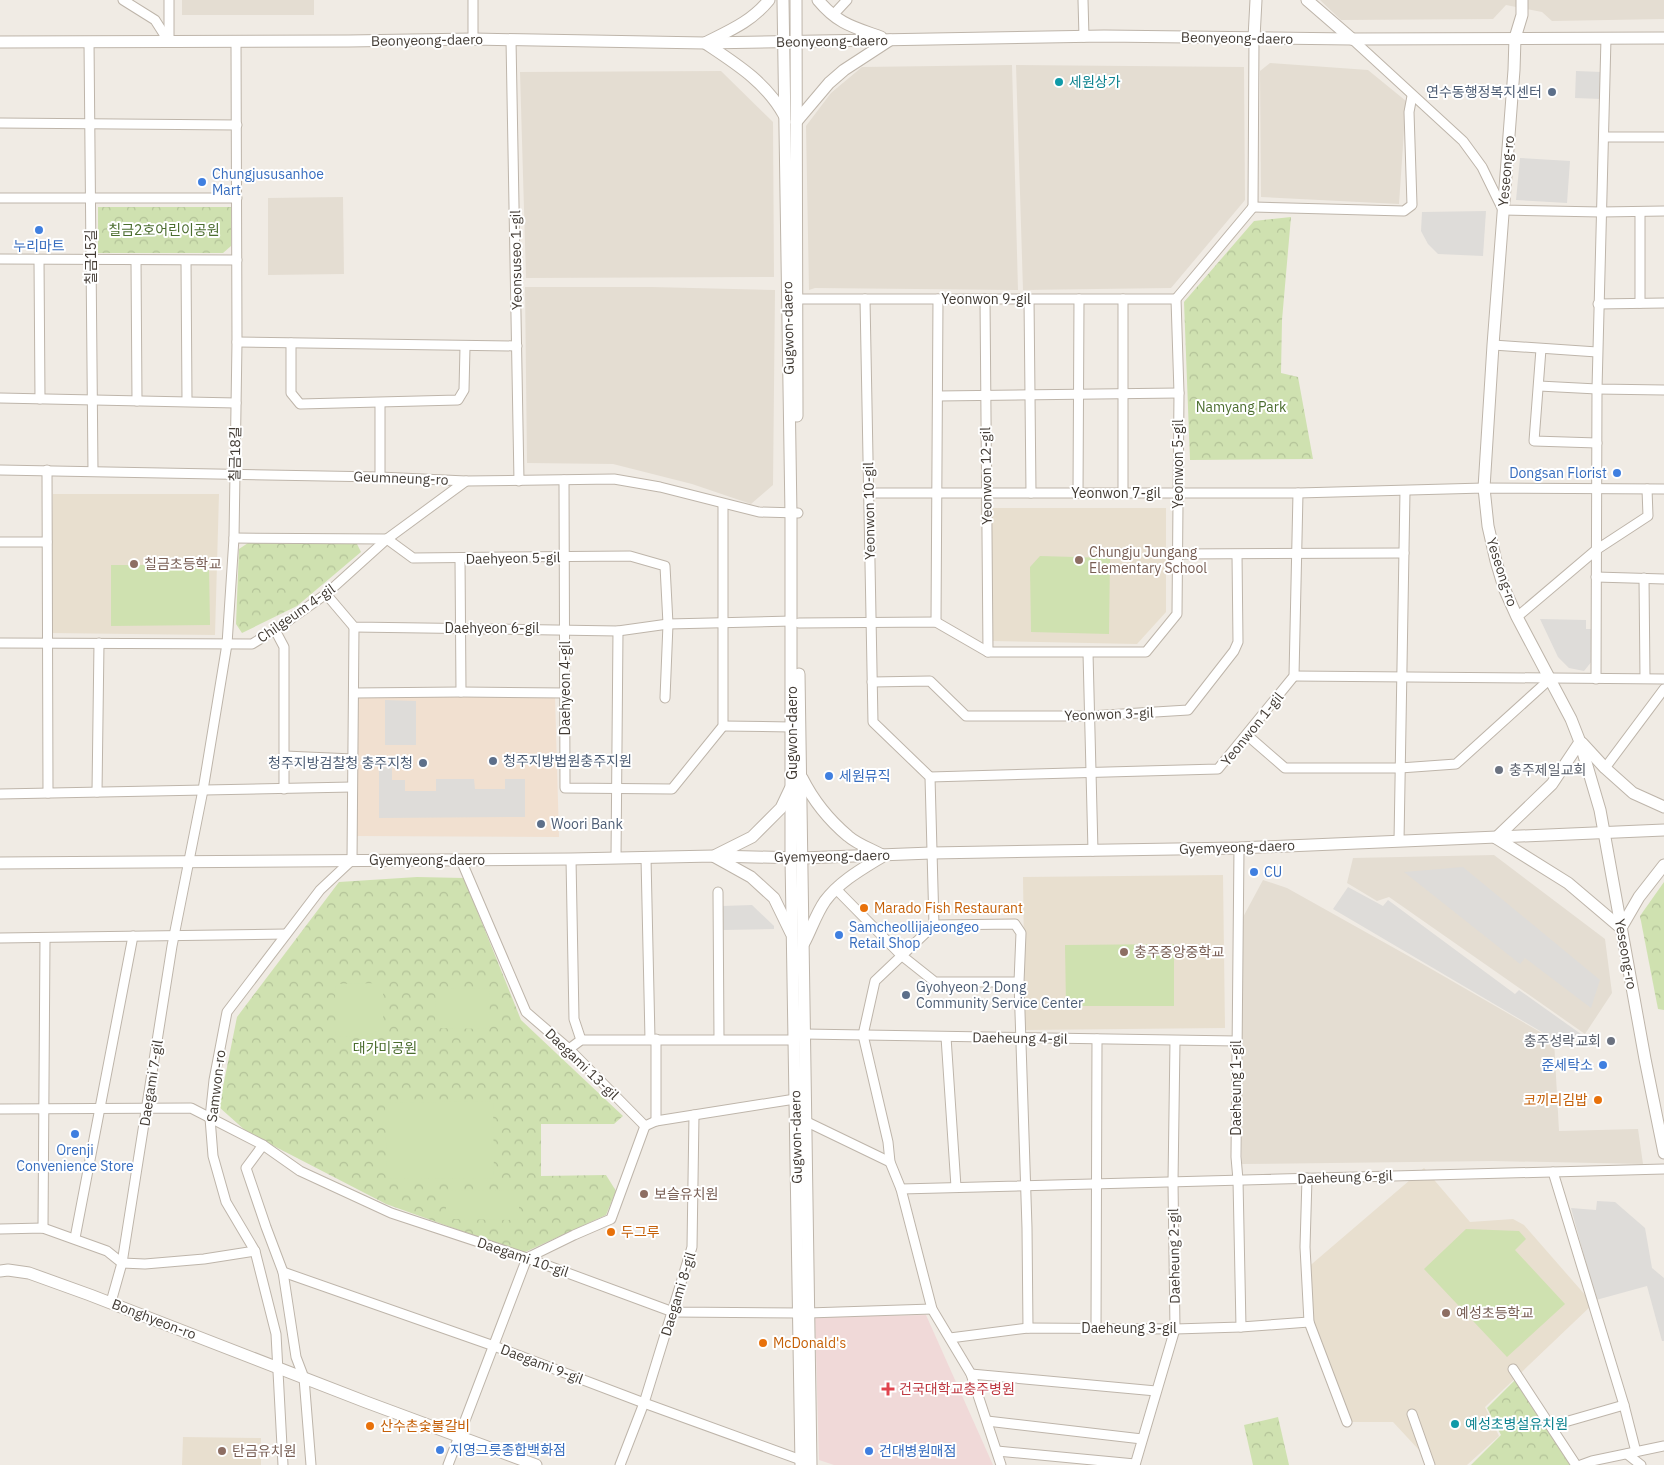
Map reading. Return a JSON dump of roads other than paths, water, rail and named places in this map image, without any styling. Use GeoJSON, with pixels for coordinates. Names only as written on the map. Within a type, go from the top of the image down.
{"type":"FeatureCollection","features":[{"type":"Feature","properties":{"kind":"street"},"geometry":{"type":"LineString","coordinates":[[123,0],[155,20],[169,42]]}},
{"type":"Feature","properties":{"kind":"street"},"geometry":{"type":"LineString","coordinates":[[168,0],[169,42]]}},
{"type":"Feature","properties":{"kind":"street"},"geometry":{"type":"LineString","coordinates":[[473,0],[473,39]]}},
{"type":"Feature","properties":{"kind":"street"},"geometry":{"type":"LineString","coordinates":[[705,43],[745,23],[761,10],[769,0]]}},
{"type":"Feature","properties":{"kind":"street","name":"Gugwon-daero"},"geometry":{"type":"LineString","coordinates":[[783,0],[795,622],[800,774],[793,938],[805,1121],[803,1313]]}},
{"type":"Feature","properties":{"kind":"street","name":"Gugwon-daero"},"geometry":{"type":"LineString","coordinates":[[794,513],[796,0]]}},
{"type":"Feature","properties":{"kind":"street"},"geometry":{"type":"LineString","coordinates":[[818,0],[846,25],[890,40]]}},
{"type":"Feature","properties":{"kind":"street"},"geometry":{"type":"LineString","coordinates":[[833,15],[847,0]]}},
{"type":"Feature","properties":{"kind":"street"},"geometry":{"type":"LineString","coordinates":[[1083,0],[1084,37]]}},
{"type":"Feature","properties":{"kind":"street"},"geometry":{"type":"LineString","coordinates":[[1176,299],[1253,207],[1256,0]]}},
{"type":"Feature","properties":{"kind":"street"},"geometry":{"type":"LineString","coordinates":[[1307,0],[1463,141],[1475,156],[1502,210],[1664,211]]}},
{"type":"Feature","properties":{"kind":"street","name":"Yeseong-ro"},"geometry":{"type":"LineString","coordinates":[[1522,0],[1522,15],[1514,38],[1514,70],[1493,344],[1484,488],[1488,526],[1504,588],[1516,617],[1571,719],[1580,742],[1600,810],[1664,1153]]}},
{"type":"Feature","properties":{"kind":"street","name":"Beonyeong-daero"},"geometry":{"type":"LineString","coordinates":[[0,42],[473,39],[705,43],[1084,37],[1352,39],[1664,38]]}},
{"type":"Feature","properties":{"kind":"street"},"geometry":{"type":"LineString","coordinates":[[1596,679],[1596,389],[1606,38]]}},
{"type":"Feature","properties":{"kind":"street","name":"Yeonsuseo 1-gil"},"geometry":{"type":"LineString","coordinates":[[512,40],[519,481]]}},
{"type":"Feature","properties":{"kind":"street"},"geometry":{"type":"LineString","coordinates":[[796,122],[829,83],[844,70],[890,40]]}},
{"type":"Feature","properties":{"kind":"street","name":"칠금15길"},"geometry":{"type":"LineString","coordinates":[[88,42],[93,471]]}},
{"type":"Feature","properties":{"kind":"street","name":"칠금18길"},"geometry":{"type":"LineString","coordinates":[[188,862],[203,790],[226,644],[234,538],[237,342],[236,42]]}},
{"type":"Feature","properties":{"kind":"street"},"geometry":{"type":"LineString","coordinates":[[705,43],[740,66],[762,85],[777,102],[784,116]]}},
{"type":"Feature","properties":{"kind":"street"},"geometry":{"type":"LineString","coordinates":[[1253,207],[1404,211],[1412,204],[1409,112],[1412,96]]}},
{"type":"Feature","properties":{"kind":"street"},"geometry":{"type":"LineString","coordinates":[[0,123],[236,125]]}},
{"type":"Feature","properties":{"kind":"street"},"geometry":{"type":"LineString","coordinates":[[1604,137],[1664,137]]}},
{"type":"Feature","properties":{"kind":"street"},"geometry":{"type":"LineString","coordinates":[[0,198],[237,198]]}},
{"type":"Feature","properties":{"kind":"street"},"geometry":{"type":"LineString","coordinates":[[1640,212],[1640,303]]}},
{"type":"Feature","properties":{"kind":"street"},"geometry":{"type":"LineString","coordinates":[[0,259],[237,260]]}},
{"type":"Feature","properties":{"kind":"street"},"geometry":{"type":"LineString","coordinates":[[38,260],[40,399]]}},
{"type":"Feature","properties":{"kind":"street"},"geometry":{"type":"LineString","coordinates":[[136,261],[137,401]]}},
{"type":"Feature","properties":{"kind":"street"},"geometry":{"type":"LineString","coordinates":[[186,261],[187,401]]}},
{"type":"Feature","properties":{"kind":"street","name":"Yeonwon 10-gil"},"geometry":{"type":"LineString","coordinates":[[865,299],[873,722],[930,777]]}},
{"type":"Feature","properties":{"kind":"street"},"geometry":{"type":"LineString","coordinates":[[1029,299],[1031,493]]}},
{"type":"Feature","properties":{"kind":"street"},"geometry":{"type":"LineString","coordinates":[[1123,299],[1123,493]]}},
{"type":"Feature","properties":{"kind":"street","name":"Yeonwon 9-gil"},"geometry":{"type":"LineString","coordinates":[[796,300],[1176,299]]}},
{"type":"Feature","properties":{"kind":"street","name":"Yeonwon 5-gil"},"geometry":{"type":"LineString","coordinates":[[936,622],[988,652],[1146,652],[1177,614],[1179,394],[1176,299]]}},
{"type":"Feature","properties":{"kind":"street"},"geometry":{"type":"LineString","coordinates":[[795,622],[936,622],[938,300]]}},
{"type":"Feature","properties":{"kind":"street","name":"Yeonwon 12-gil"},"geometry":{"type":"LineString","coordinates":[[985,300],[988,652]]}},
{"type":"Feature","properties":{"kind":"street"},"geometry":{"type":"LineString","coordinates":[[1078,493],[1079,300]]}},
{"type":"Feature","properties":{"kind":"street"},"geometry":{"type":"LineString","coordinates":[[1598,304],[1664,303]]}},
{"type":"Feature","properties":{"kind":"street"},"geometry":{"type":"LineString","coordinates":[[237,342],[465,347],[518,346]]}},
{"type":"Feature","properties":{"kind":"street"},"geometry":{"type":"LineString","coordinates":[[291,343],[291,393],[300,404],[458,400],[464,390],[465,347]]}},
{"type":"Feature","properties":{"kind":"street"},"geometry":{"type":"LineString","coordinates":[[1493,344],[1597,352]]}},
{"type":"Feature","properties":{"kind":"street"},"geometry":{"type":"LineString","coordinates":[[1541,349],[1534,441],[1597,443]]}},
{"type":"Feature","properties":{"kind":"street"},"geometry":{"type":"LineString","coordinates":[[1539,386],[1664,390]]}},
{"type":"Feature","properties":{"kind":"street"},"geometry":{"type":"LineString","coordinates":[[938,396],[1179,394]]}},
{"type":"Feature","properties":{"kind":"street"},"geometry":{"type":"LineString","coordinates":[[0,398],[236,403]]}},
{"type":"Feature","properties":{"kind":"street"},"geometry":{"type":"LineString","coordinates":[[380,403],[380,476]]}},
{"type":"Feature","properties":{"kind":"street","name":"Geumneung-ro"},"geometry":{"type":"LineString","coordinates":[[0,470],[380,476],[519,481],[614,479],[660,487],[759,512],[794,513]]}},
{"type":"Feature","properties":{"kind":"street"},"geometry":{"type":"LineString","coordinates":[[47,470],[48,793]]}},
{"type":"Feature","properties":{"kind":"street","name":"Chilgeum 4-gil"},"geometry":{"type":"LineString","coordinates":[[0,643],[252,644],[326,594],[387,539],[466,480]]}},
{"type":"Feature","properties":{"kind":"street","name":"Daehyeon 4-gil"},"geometry":{"type":"LineString","coordinates":[[564,480],[565,788],[672,789],[723,726]]}},
{"type":"Feature","properties":{"kind":"street","name":"Yeonwon 7-gil"},"geometry":{"type":"LineString","coordinates":[[868,493],[1298,493],[1484,488],[1664,489]]}},
{"type":"Feature","properties":{"kind":"street"},"geometry":{"type":"LineString","coordinates":[[1516,617],[1596,550],[1648,516],[1647,489]]}},
{"type":"Feature","properties":{"kind":"street"},"geometry":{"type":"LineString","coordinates":[[1399,841],[1405,491]]}},
{"type":"Feature","properties":{"kind":"street"},"geometry":{"type":"LineString","coordinates":[[1298,493],[1294,676],[1664,679]]}},
{"type":"Feature","properties":{"kind":"street"},"geometry":{"type":"LineString","coordinates":[[723,504],[723,726],[791,727]]}},
{"type":"Feature","properties":{"kind":"street"},"geometry":{"type":"LineString","coordinates":[[234,538],[387,539]]}},
{"type":"Feature","properties":{"kind":"street","name":"Daehyeon 5-gil"},"geometry":{"type":"LineString","coordinates":[[387,539],[413,558],[630,556],[665,566],[668,624],[665,698]]}},
{"type":"Feature","properties":{"kind":"street"},"geometry":{"type":"LineString","coordinates":[[0,542],[47,542]]}},
{"type":"Feature","properties":{"kind":"street"},"geometry":{"type":"LineString","coordinates":[[1178,554],[1404,553]]}},
{"type":"Feature","properties":{"kind":"street","name":"Yeonwon 3-gil"},"geometry":{"type":"LineString","coordinates":[[872,682],[930,681],[966,716],[1090,716],[1188,710],[1234,651],[1238,642],[1237,555]]}},
{"type":"Feature","properties":{"kind":"street"},"geometry":{"type":"LineString","coordinates":[[460,558],[461,692]]}},
{"type":"Feature","properties":{"kind":"street"},"geometry":{"type":"LineString","coordinates":[[1596,577],[1664,579]]}},
{"type":"Feature","properties":{"kind":"street"},"geometry":{"type":"LineString","coordinates":[[1644,578],[1645,678]]}},
{"type":"Feature","properties":{"kind":"street"},"geometry":{"type":"LineString","coordinates":[[326,594],[354,627],[352,860]]}},
{"type":"Feature","properties":{"kind":"street","name":"Gugwon-daero"},"geometry":{"type":"LineString","coordinates":[[795,622],[791,727],[792,786],[804,945],[795,1099],[808,1464]]}},
{"type":"Feature","properties":{"kind":"street","name":"Daehyeon 6-gil"},"geometry":{"type":"LineString","coordinates":[[354,627],[618,630],[668,624],[795,622]]}},
{"type":"Feature","properties":{"kind":"street"},"geometry":{"type":"LineString","coordinates":[[275,630],[284,647],[286,756],[284,788]]}},
{"type":"Feature","properties":{"kind":"street"},"geometry":{"type":"LineString","coordinates":[[616,858],[618,630]]}},
{"type":"Feature","properties":{"kind":"street"},"geometry":{"type":"LineString","coordinates":[[97,792],[99,643]]}},
{"type":"Feature","properties":{"kind":"street"},"geometry":{"type":"LineString","coordinates":[[1088,653],[1093,851]]}},
{"type":"Feature","properties":{"kind":"street","name":"Yeonwon 1-gil"},"geometry":{"type":"LineString","coordinates":[[930,777],[1218,770],[1294,676]]}},
{"type":"Feature","properties":{"kind":"street"},"geometry":{"type":"LineString","coordinates":[[1247,735],[1285,768],[1400,768],[1456,764],[1550,679]]}},
{"type":"Feature","properties":{"kind":"street"},"geometry":{"type":"LineString","coordinates":[[1605,768],[1664,689]]}},
{"type":"Feature","properties":{"kind":"street"},"geometry":{"type":"LineString","coordinates":[[354,693],[565,693]]}},
{"type":"Feature","properties":{"kind":"street"},"geometry":{"type":"LineString","coordinates":[[1664,807],[1633,793],[1580,742],[1552,784],[1496,838],[1568,883],[1621,928],[1639,897],[1664,865]]}},
{"type":"Feature","properties":{"kind":"street"},"geometry":{"type":"LineString","coordinates":[[286,756],[353,760]]}},
{"type":"Feature","properties":{"kind":"street"},"geometry":{"type":"LineString","coordinates":[[800,774],[810,794],[820,808],[849,837],[884,855]]}},
{"type":"Feature","properties":{"kind":"street"},"geometry":{"type":"LineString","coordinates":[[930,777],[934,925]]}},
{"type":"Feature","properties":{"kind":"street"},"geometry":{"type":"LineString","coordinates":[[714,856],[752,837],[781,808],[792,786]]}},
{"type":"Feature","properties":{"kind":"street"},"geometry":{"type":"LineString","coordinates":[[0,794],[352,787]]}},
{"type":"Feature","properties":{"kind":"street","name":"Gyemyeong-daero"},"geometry":{"type":"LineString","coordinates":[[0,863],[571,859],[714,856],[796,858],[931,853],[1238,848],[1664,830]]}},
{"type":"Feature","properties":{"kind":"street","name":"Daeheung 1-gil"},"geometry":{"type":"LineString","coordinates":[[1238,848],[1236,1157],[1240,1327]]}},
{"type":"Feature","properties":{"kind":"street"},"geometry":{"type":"LineString","coordinates":[[804,945],[824,902],[851,876],[884,855]]}},
{"type":"Feature","properties":{"kind":"street"},"geometry":{"type":"LineString","coordinates":[[714,856],[751,878],[774,898],[793,938]]}},
{"type":"Feature","properties":{"kind":"street"},"geometry":{"type":"LineString","coordinates":[[646,858],[656,1121]]}},
{"type":"Feature","properties":{"kind":"street"},"geometry":{"type":"LineString","coordinates":[[568,1048],[582,1040],[574,1019],[571,859]]}},
{"type":"Feature","properties":{"kind":"street","name":"Samwon-ro"},"geometry":{"type":"LineString","coordinates":[[283,1465],[276,1334],[255,1251],[226,1202],[213,1156],[210,1118],[214,1080],[227,1012],[320,890],[352,860]]}},
{"type":"Feature","properties":{"kind":"street","name":"Daegami 13-gil"},"geometry":{"type":"LineString","coordinates":[[461,860],[526,1012],[568,1048],[645,1126]]}},
{"type":"Feature","properties":{"kind":"street","name":"Daegami 7-gil"},"geometry":{"type":"LineString","coordinates":[[111,1302],[122,1263],[188,862]]}},
{"type":"Feature","properties":{"kind":"street"},"geometry":{"type":"LineString","coordinates":[[836,889],[901,955],[935,982],[1019,982]]}},
{"type":"Feature","properties":{"kind":"street"},"geometry":{"type":"LineString","coordinates":[[718,892],[719,1040]]}},
{"type":"Feature","properties":{"kind":"street"},"geometry":{"type":"LineString","coordinates":[[1001,1465],[971,1374],[932,1309],[901,1189],[890,1162],[888,1142],[863,1035],[874,981],[934,925],[1015,924],[1021,933],[1019,982],[1026,1186],[1028,1328]]}},
{"type":"Feature","properties":{"kind":"street"},"geometry":{"type":"LineString","coordinates":[[0,938],[286,934]]}},
{"type":"Feature","properties":{"kind":"street"},"geometry":{"type":"LineString","coordinates":[[75,1238],[133,936]]}},
{"type":"Feature","properties":{"kind":"street"},"geometry":{"type":"LineString","coordinates":[[43,1228],[45,938]]}},
{"type":"Feature","properties":{"kind":"street","name":"Daeheung 4-gil"},"geometry":{"type":"LineString","coordinates":[[582,1040],[719,1040],[863,1035],[1236,1042]]}},
{"type":"Feature","properties":{"kind":"street"},"geometry":{"type":"LineString","coordinates":[[946,1037],[956,1187]]}},
{"type":"Feature","properties":{"kind":"street"},"geometry":{"type":"LineString","coordinates":[[1096,1328],[1097,1039]]}},
{"type":"Feature","properties":{"kind":"street","name":"Daeheung 2-gil"},"geometry":{"type":"LineString","coordinates":[[1135,1464],[1175,1329],[1175,1041]]}},
{"type":"Feature","properties":{"kind":"street"},"geometry":{"type":"LineString","coordinates":[[448,1465],[527,1258],[612,1219],[645,1126],[656,1121],[795,1099]]}},
{"type":"Feature","properties":{"kind":"street","name":"Daegami 10-gil"},"geometry":{"type":"LineString","coordinates":[[0,1109],[190,1108],[263,1145],[300,1171],[391,1212],[527,1258],[674,1312],[803,1313],[932,1309]]}},
{"type":"Feature","properties":{"kind":"street","name":"Daegami 8-gil"},"geometry":{"type":"LineString","coordinates":[[620,1465],[644,1403],[674,1312],[692,1247],[694,1115]]}},
{"type":"Feature","properties":{"kind":"street"},"geometry":{"type":"LineString","coordinates":[[805,1121],[890,1162]]}},
{"type":"Feature","properties":{"kind":"street"},"geometry":{"type":"LineString","coordinates":[[263,1145],[246,1168],[283,1272],[296,1357],[304,1378],[311,1465]]}},
{"type":"Feature","properties":{"kind":"street","name":"Daeheung 6-gil"},"geometry":{"type":"LineString","coordinates":[[901,1189],[1664,1169]]}},
{"type":"Feature","properties":{"kind":"street"},"geometry":{"type":"LineString","coordinates":[[1553,1172],[1624,1406],[1631,1453],[1641,1465]]}},
{"type":"Feature","properties":{"kind":"street"},"geometry":{"type":"LineString","coordinates":[[1307,1178],[1305,1247],[1308,1322],[1346,1422]]}},
{"type":"Feature","properties":{"kind":"street"},"geometry":{"type":"LineString","coordinates":[[0,1229],[43,1228],[107,1250],[122,1263],[145,1264],[204,1259],[255,1251]]}},
{"type":"Feature","properties":{"kind":"street","name":"Bonghyeon-ro"},"geometry":{"type":"LineString","coordinates":[[0,1271],[8,1270],[29,1273],[111,1302],[304,1378],[536,1465]]}},
{"type":"Feature","properties":{"kind":"street","name":"Daegami 9-gil"},"geometry":{"type":"LineString","coordinates":[[283,1272],[494,1346],[808,1464]]}},
{"type":"Feature","properties":{"kind":"street","name":"Daeheung 3-gil"},"geometry":{"type":"LineString","coordinates":[[950,1338],[1028,1328],[1175,1329],[1308,1322]]}},
{"type":"Feature","properties":{"kind":"street"},"geometry":{"type":"LineString","coordinates":[[1513,1369],[1576,1465]]}},
{"type":"Feature","properties":{"kind":"street"},"geometry":{"type":"LineString","coordinates":[[971,1374],[1156,1391]]}},
{"type":"Feature","properties":{"kind":"street"},"geometry":{"type":"LineString","coordinates":[[1552,1426],[1624,1406]]}},
{"type":"Feature","properties":{"kind":"street"},"geometry":{"type":"LineString","coordinates":[[1412,1414],[1430,1465]]}},
{"type":"Feature","properties":{"kind":"street"},"geometry":{"type":"LineString","coordinates":[[987,1421],[1142,1439]]}},
{"type":"Feature","properties":{"kind":"street"},"geometry":{"type":"LineString","coordinates":[[1581,1465],[1664,1446]]}},
{"type":"Feature","properties":{"kind":"street"},"geometry":{"type":"LineString","coordinates":[[997,1451],[1135,1464]]}},
{"type":"Feature","properties":{"kind":"place","name":"세원상가"},"geometry":{"type":"Point","coordinates":[1059,82]}},
{"type":"Feature","properties":{"kind":"place","name":"연수동행정복지센터"},"geometry":{"type":"Point","coordinates":[1552,92]}},
{"type":"Feature","properties":{"kind":"place","name":"Chungjususanhoe Mart"},"geometry":{"type":"Point","coordinates":[202,182]}},
{"type":"Feature","properties":{"kind":"place","name":"누리마트"},"geometry":{"type":"Point","coordinates":[39,230]}},
{"type":"Feature","properties":{"kind":"place","name":"Dongsan Florist"},"geometry":{"type":"Point","coordinates":[1617,473]}},
{"type":"Feature","properties":{"kind":"place","name":"Chungju Jungang Elementary School"},"geometry":{"type":"Point","coordinates":[1079,560]}},
{"type":"Feature","properties":{"kind":"place","name":"칠금초등학교"},"geometry":{"type":"Point","coordinates":[134,564]}},
{"type":"Feature","properties":{"kind":"place","name":"청주지방법원충주지원"},"geometry":{"type":"Point","coordinates":[493,761]}},
{"type":"Feature","properties":{"kind":"place","name":"청주지방검찰청 충주지청"},"geometry":{"type":"Point","coordinates":[423,763]}},
{"type":"Feature","properties":{"kind":"place","name":"충주제일교회"},"geometry":{"type":"Point","coordinates":[1499,770]}},
{"type":"Feature","properties":{"kind":"place","name":"세원뮤직"},"geometry":{"type":"Point","coordinates":[829,776]}},
{"type":"Feature","properties":{"kind":"place","name":"Woori Bank"},"geometry":{"type":"Point","coordinates":[541,824]}},
{"type":"Feature","properties":{"kind":"place","name":"CU"},"geometry":{"type":"Point","coordinates":[1254,872]}},
{"type":"Feature","properties":{"kind":"place","name":"Marado Fish Restaurant"},"geometry":{"type":"Point","coordinates":[864,908]}},
{"type":"Feature","properties":{"kind":"place","name":"Samcheollijajeongeo Retail Shop"},"geometry":{"type":"Point","coordinates":[839,935]}},
{"type":"Feature","properties":{"kind":"place","name":"충주중앙중학교"},"geometry":{"type":"Point","coordinates":[1124,952]}},
{"type":"Feature","properties":{"kind":"place","name":"Gyohyeon 2 Dong Community Service Center"},"geometry":{"type":"Point","coordinates":[906,995]}},
{"type":"Feature","properties":{"kind":"place","name":"충주성락교회"},"geometry":{"type":"Point","coordinates":[1611,1041]}},
{"type":"Feature","properties":{"kind":"place","name":"준세탁소"},"geometry":{"type":"Point","coordinates":[1603,1065]}},
{"type":"Feature","properties":{"kind":"place","name":"코끼리김밥"},"geometry":{"type":"Point","coordinates":[1598,1100]}},
{"type":"Feature","properties":{"kind":"place","name":"Orenji Convenience Store"},"geometry":{"type":"Point","coordinates":[75,1134]}},
{"type":"Feature","properties":{"kind":"place","name":"보슬유치원"},"geometry":{"type":"Point","coordinates":[644,1194]}},
{"type":"Feature","properties":{"kind":"place","name":"두그루"},"geometry":{"type":"Point","coordinates":[611,1232]}},
{"type":"Feature","properties":{"kind":"place","name":"예성초등학교"},"geometry":{"type":"Point","coordinates":[1446,1313]}},
{"type":"Feature","properties":{"kind":"place","name":"McDonald's"},"geometry":{"type":"Point","coordinates":[763,1343]}},
{"type":"Feature","properties":{"kind":"place","name":"건국대학교충주병원"},"geometry":{"type":"Point","coordinates":[888,1389]}},
{"type":"Feature","properties":{"kind":"place","name":"예성초병설유치원"},"geometry":{"type":"Point","coordinates":[1455,1424]}},
{"type":"Feature","properties":{"kind":"place","name":"산수촌숯불갈비"},"geometry":{"type":"Point","coordinates":[370,1426]}},
{"type":"Feature","properties":{"kind":"place","name":"지영그릇종합백화점"},"geometry":{"type":"Point","coordinates":[440,1450]}},
{"type":"Feature","properties":{"kind":"place","name":"탄금유치원"},"geometry":{"type":"Point","coordinates":[222,1451]}},
{"type":"Feature","properties":{"kind":"place","name":"건대병원매점"},"geometry":{"type":"Point","coordinates":[869,1451]}},
{"type":"Feature","properties":{"kind":"park label","name":"칠금2호어린이공원"},"geometry":{"type":"Point","coordinates":[164,230]}},
{"type":"Feature","properties":{"kind":"park label","name":"Namyang Park"},"geometry":{"type":"Point","coordinates":[1241,407]}},
{"type":"Feature","properties":{"kind":"park label","name":"대가미공원"},"geometry":{"type":"Point","coordinates":[385,1048]}}]}
